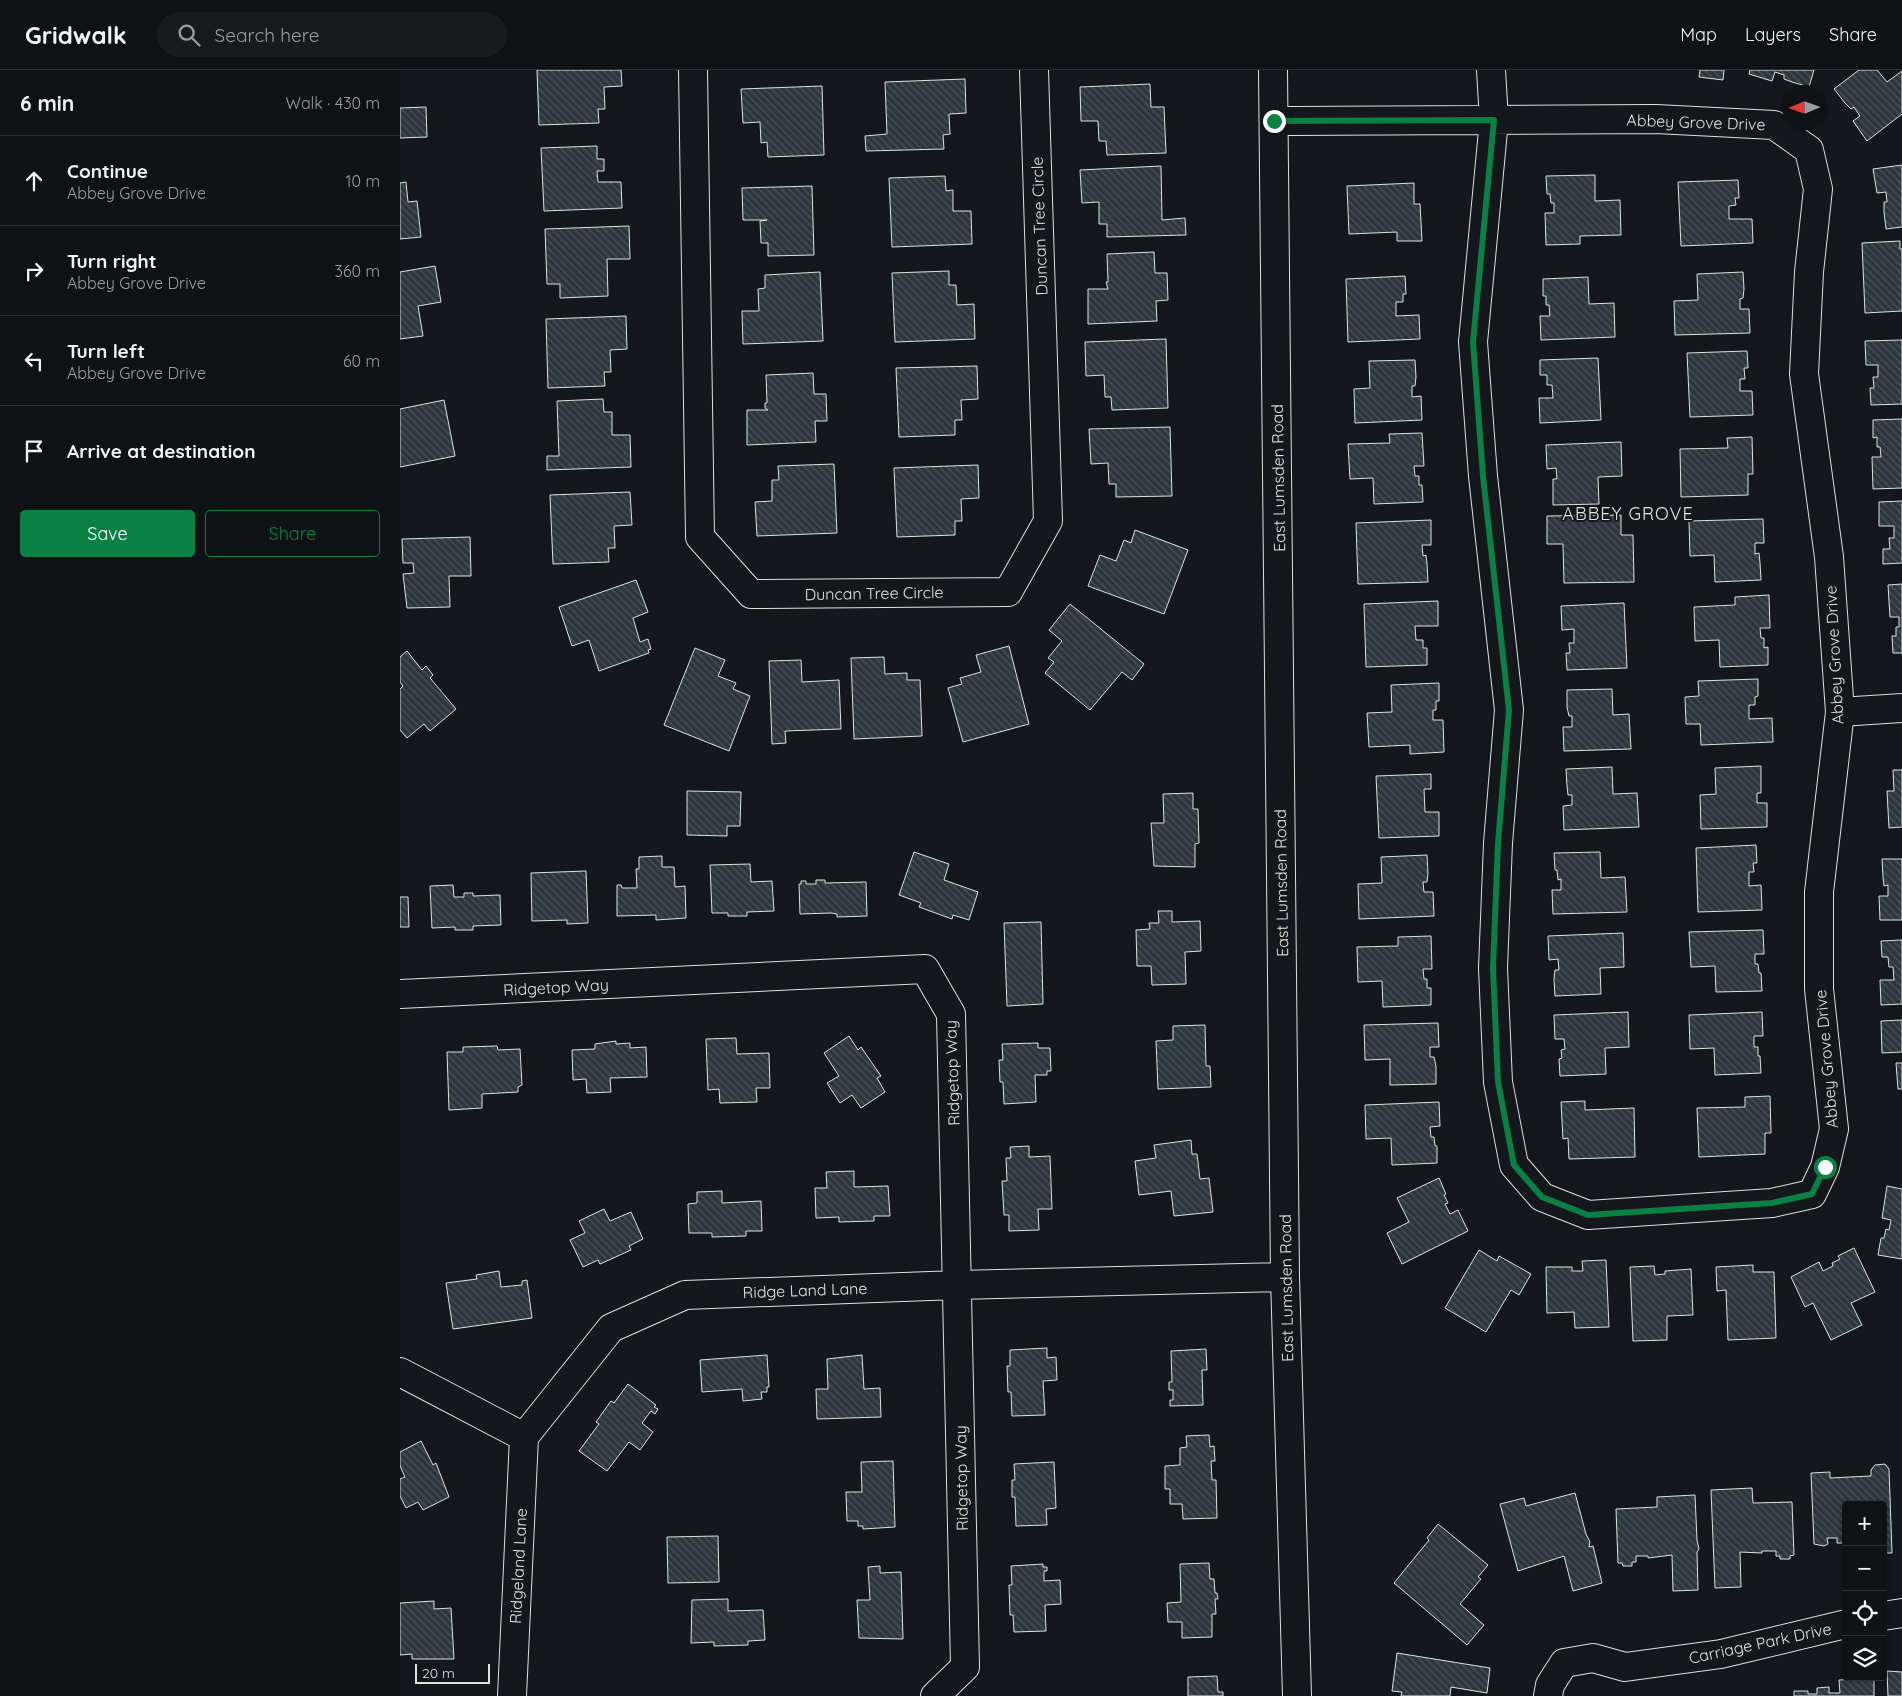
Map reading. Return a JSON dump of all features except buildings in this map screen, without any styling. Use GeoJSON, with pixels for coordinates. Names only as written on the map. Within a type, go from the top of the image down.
{"type":"FeatureCollection","features":[{"type":"Feature","properties":{"kind":"street","name":"Duncan Tree Circle"},"geometry":{"type":"LineString","coordinates":[[693,70],[700,537],[751,594],[1008,592],[1048,521],[1034,70]]}},
{"type":"Feature","properties":{"kind":"street","name":"East Lumsden Road"},"geometry":{"type":"LineString","coordinates":[[1273,70],[1285,1277],[1297,1696]]}},
{"type":"Feature","properties":{"kind":"street","name":"Abbey Grove Drive"},"geometry":{"type":"LineString","coordinates":[[1274,121],[1494,120],[1656,119],[1774,125],[1810,150],[1818,189],[1809,272],[1804,374],[1829,556],[1840,712],[1819,892],[1820,988],[1834,1129],[1825,1167],[1812,1194],[1772,1203],[1588,1215],[1542,1197],[1514,1165],[1498,1082],[1493,968],[1498,843],[1509,710],[1483,476],[1473,342],[1494,120],[1492,70]]}},
{"type":"Feature","properties":{"kind":"street"},"geometry":{"type":"LineString","coordinates":[[1840,712],[1902,708]]}},
{"type":"Feature","properties":{"kind":"street","name":"Ridgetop Way"},"geometry":{"type":"LineString","coordinates":[[400,994],[925,969],[951,1014],[965,1667],[935,1696]]}},
{"type":"Feature","properties":{"kind":"street","name":"Ridge Land Lane"},"geometry":{"type":"LineString","coordinates":[[524,1437],[611,1328],[685,1295],[957,1285],[1285,1277]]}},
{"type":"Feature","properties":{"kind":"street"},"geometry":{"type":"LineString","coordinates":[[400,1372],[524,1437]]}},
{"type":"Feature","properties":{"kind":"street","name":"Ridgeland Lane"},"geometry":{"type":"LineString","coordinates":[[512,1696],[524,1437]]}},
{"type":"Feature","properties":{"kind":"street"},"geometry":{"type":"LineString","coordinates":[[1887,1615],[1902,1613]]}},
{"type":"Feature","properties":{"kind":"street","name":"Carriage Park Drive"},"geometry":{"type":"LineString","coordinates":[[1548,1696],[1550,1685],[1564,1664],[1593,1658],[1625,1667],[1722,1654],[1842,1625]]}},
{"type":"Feature","properties":{"kind":"district","name":"ABBEY GROVE"},"geometry":{"type":"Point","coordinates":[1628,513]}},
{"type":"Feature","properties":{"kind":"route"},"geometry":{"type":"LineString","coordinates":[[1274,121],[1494,120],[1473,342],[1483,476],[1509,710],[1498,843],[1493,968],[1498,1082],[1514,1165],[1542,1197],[1588,1215],[1772,1203],[1812,1194],[1825,1167]]}}]}
